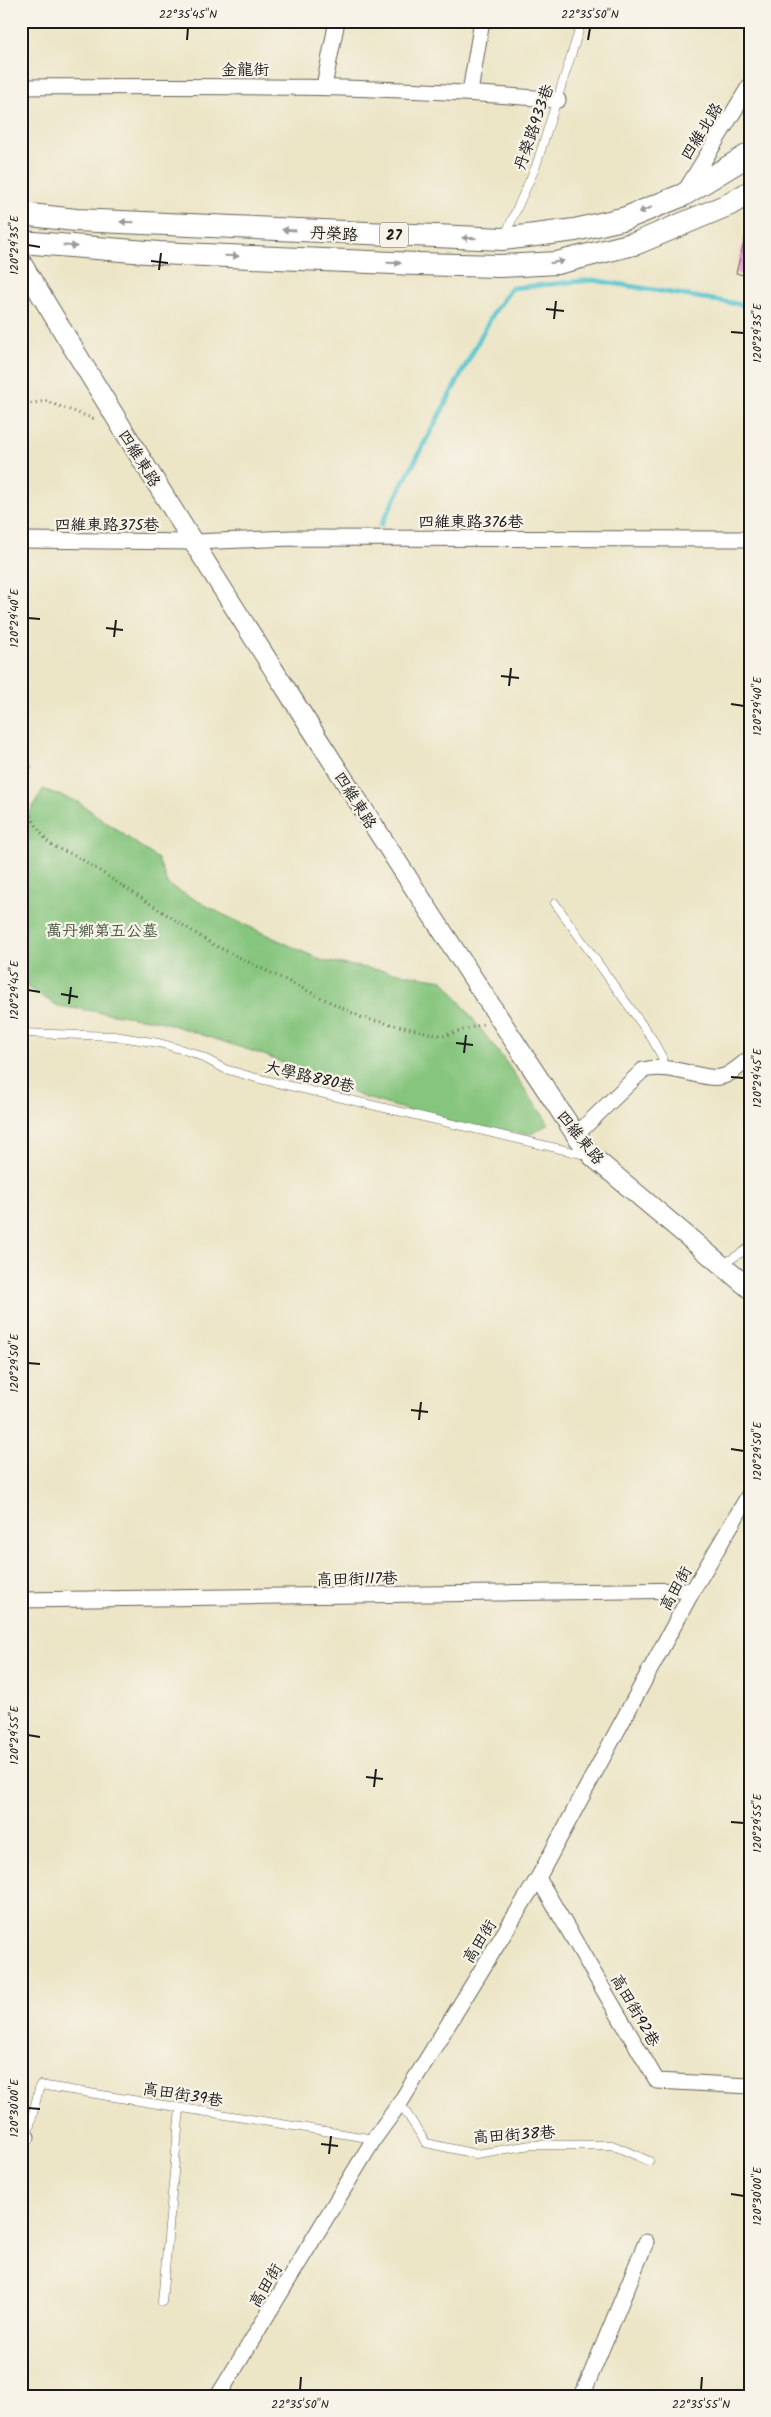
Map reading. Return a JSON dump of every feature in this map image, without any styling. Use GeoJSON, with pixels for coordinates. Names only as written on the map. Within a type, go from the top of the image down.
{"type":"FeatureCollection","features":[{"type":"Feature","properties":{"kind":"main road","name":"丹榮路"},"geometry":{"type":"LineString","coordinates":[[21,214],[76,220],[503,239],[575,230],[626,218],[683,195],[750,154]]}},
{"type":"Feature","properties":{"kind":"main road","name":"丹榮路"},"geometry":{"type":"LineString","coordinates":[[21,242],[159,253],[386,263],[500,266],[556,263],[637,243],[730,204],[750,192]]}},
{"type":"Feature","properties":{"kind":"street"},"geometry":{"type":"LineString","coordinates":[[324,86],[337,21]]}},
{"type":"Feature","properties":{"kind":"street"},"geometry":{"type":"LineString","coordinates":[[470,92],[482,21]]}},
{"type":"Feature","properties":{"kind":"street","name":"四維北路"},"geometry":{"type":"LineString","coordinates":[[683,195],[750,85]]}},
{"type":"Feature","properties":{"kind":"street","name":"金龍街"},"geometry":{"type":"LineString","coordinates":[[21,87],[324,86],[470,92],[558,100]]}},
{"type":"Feature","properties":{"kind":"street","name":"四維東路"},"geometry":{"type":"LineString","coordinates":[[21,262],[192,542],[380,838],[576,1135],[593,1157],[750,1289]]}},
{"type":"Feature","properties":{"kind":"street","name":"四維東路376巷"},"geometry":{"type":"LineString","coordinates":[[192,542],[293,538],[750,539]]}},
{"type":"Feature","properties":{"kind":"street","name":"四維東路375巷"},"geometry":{"type":"LineString","coordinates":[[21,540],[192,542]]}},
{"type":"Feature","properties":{"kind":"street"},"geometry":{"type":"LineString","coordinates":[[576,1135],[644,1070],[657,1066],[713,1078],[725,1076],[750,1058]]}},
{"type":"Feature","properties":{"kind":"street","name":"高田街"},"geometry":{"type":"LineString","coordinates":[[218,2396],[374,2139],[400,2103],[538,1878],[693,1590],[750,1493]]}},
{"type":"Feature","properties":{"kind":"street","name":"高田街117巷"},"geometry":{"type":"LineString","coordinates":[[21,1600],[693,1590]]}},
{"type":"Feature","properties":{"kind":"street","name":"高田街92巷"},"geometry":{"type":"LineString","coordinates":[[538,1878],[658,2081],[750,2086]]}},
{"type":"Feature","properties":{"kind":"street"},"geometry":{"type":"LineString","coordinates":[[582,2396],[646,2242]]}},
{"type":"Feature","properties":{"kind":"lane","name":"丹榮路933巷"},"geometry":{"type":"LineString","coordinates":[[503,239],[536,166],[582,21]]}},
{"type":"Feature","properties":{"kind":"lane"},"geometry":{"type":"LineString","coordinates":[[556,903],[651,1037],[662,1057],[664,1067]]}},
{"type":"Feature","properties":{"kind":"lane","name":"大學路880巷"},"geometry":{"type":"LineString","coordinates":[[21,1033],[114,1036],[159,1043],[194,1053],[225,1069],[256,1078],[593,1157]]}},
{"type":"Feature","properties":{"kind":"lane"},"geometry":{"type":"LineString","coordinates":[[722,1265],[750,1247]]}},
{"type":"Feature","properties":{"kind":"lane","name":"高田街39巷"},"geometry":{"type":"LineString","coordinates":[[24,2137],[40,2085],[374,2139]]}},
{"type":"Feature","properties":{"kind":"lane","name":"高田街38巷"},"geometry":{"type":"LineString","coordinates":[[400,2103],[426,2143],[476,2154],[531,2145],[612,2145],[649,2161]]}},
{"type":"Feature","properties":{"kind":"lane"},"geometry":{"type":"LineString","coordinates":[[162,2302],[180,2108]]}},
{"type":"Feature","properties":{"kind":"path"},"geometry":{"type":"LineString","coordinates":[[21,405],[46,401],[122,429]]}},
{"type":"Feature","properties":{"kind":"path"},"geometry":{"type":"LineString","coordinates":[[21,805],[30,813],[44,836],[53,846],[75,855],[212,944],[363,1018],[443,1036],[499,1019]]}},
{"type":"Feature","properties":{"kind":"green space"},"geometry":{"type":"Polygon","coordinates":[[[21,763],[29,770],[21,789],[21,763]]]}},
{"type":"Feature","properties":{"kind":"green space","name":"萬丹鄉第五公墓"},"geometry":{"type":"Polygon","coordinates":[[[43,789],[78,802],[158,859],[168,885],[224,915],[323,961],[443,980],[503,1058],[549,1124],[531,1134],[464,1127],[363,1097],[264,1055],[160,1021],[58,1006],[28,988],[21,978],[21,824],[23,825],[43,789]]]}},
{"type":"Feature","properties":{"kind":"building"},"geometry":{"type":"Polygon","coordinates":[[[750,223],[750,277],[736,273],[750,223]]]}},
{"type":"Feature","properties":{"kind":"waterway"},"geometry":{"type":"LineString","coordinates":[[381,525],[494,312],[512,288],[593,280],[750,306]]}}]}
